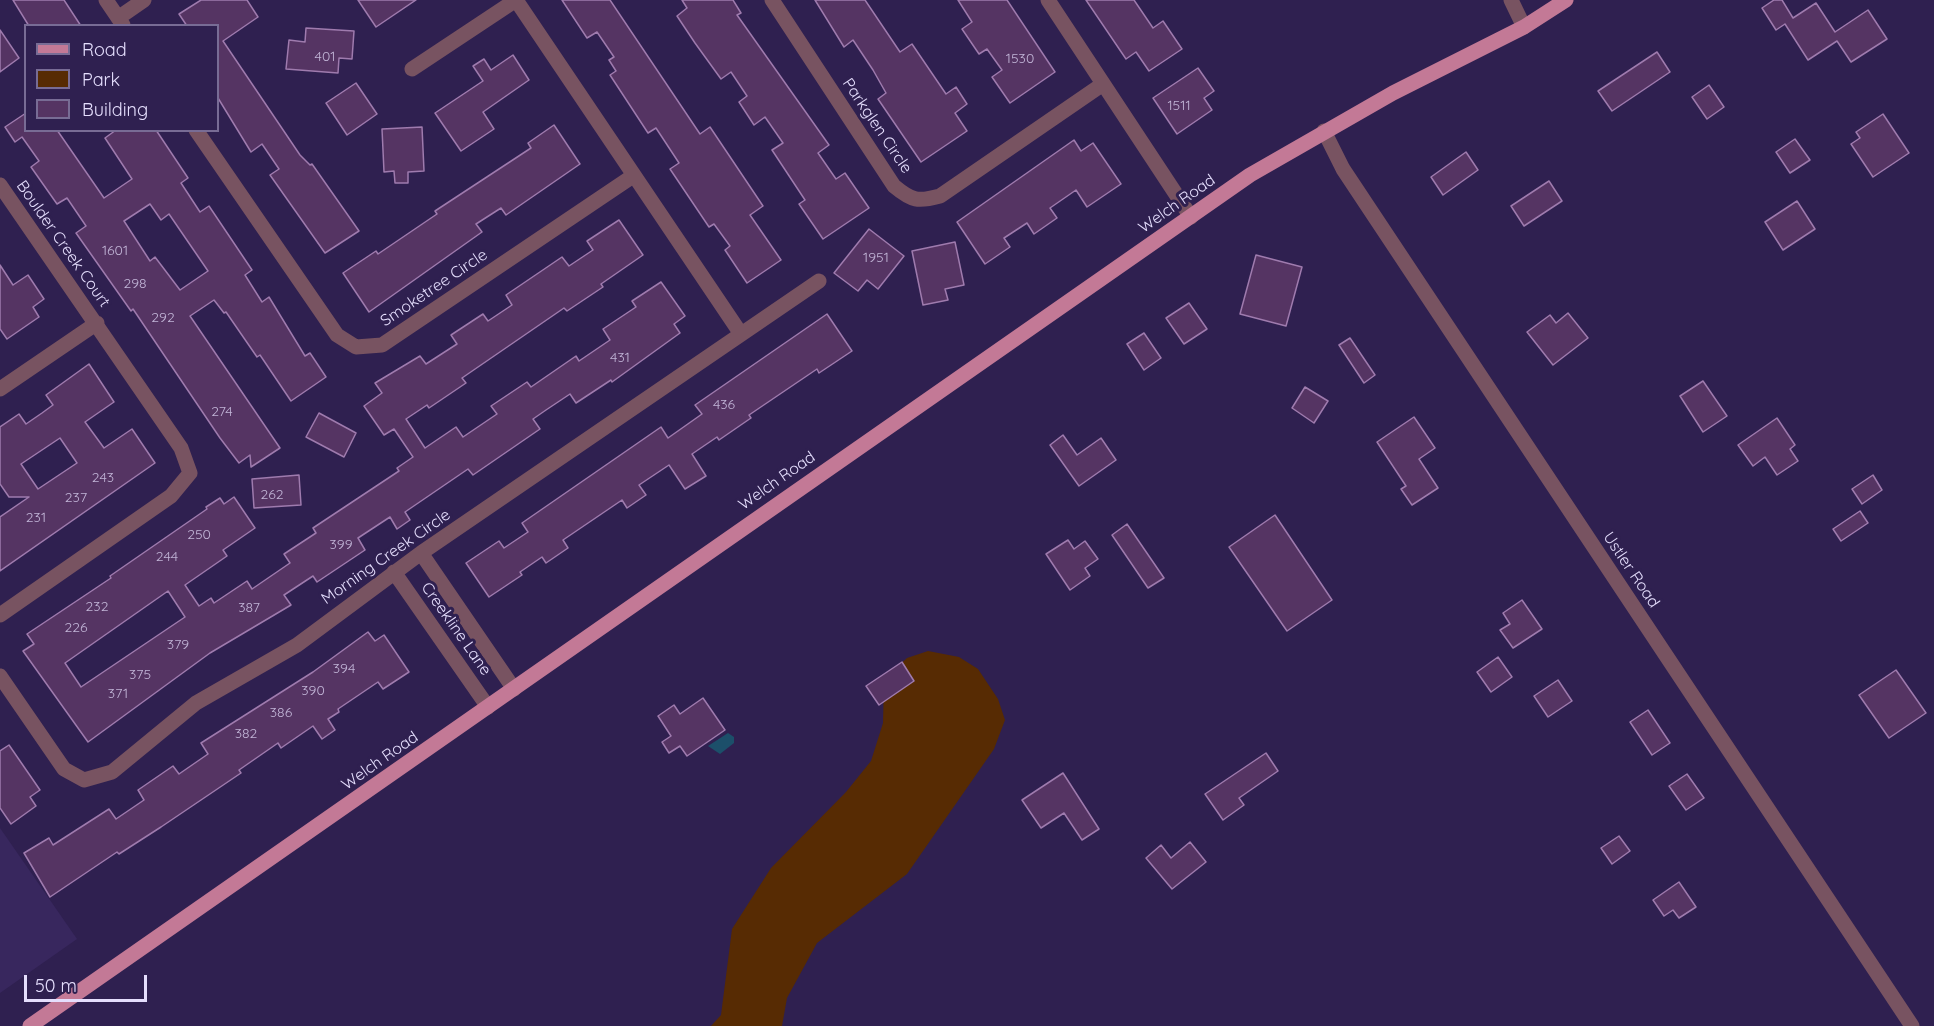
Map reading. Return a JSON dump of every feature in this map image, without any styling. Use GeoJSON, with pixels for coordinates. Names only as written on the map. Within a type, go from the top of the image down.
{"type":"FeatureCollection","features":[{"type":"Feature","properties":{"kind":"main road","name":"Welch Road"},"geometry":{"type":"LineString","coordinates":[[30,1026],[802,485],[1250,175],[1324,131],[1524,27],[1566,0]]}},
{"type":"Feature","properties":{"kind":"street"},"geometry":{"type":"LineString","coordinates":[[106,0],[121,22],[144,0]]}},
{"type":"Feature","properties":{"kind":"street"},"geometry":{"type":"LineString","coordinates":[[412,69],[516,0],[741,334]]}},
{"type":"Feature","properties":{"kind":"street","name":"Parkglen Circle"},"geometry":{"type":"LineString","coordinates":[[772,0],[894,186],[906,196],[921,201],[940,196],[1103,84]]}},
{"type":"Feature","properties":{"kind":"street"},"geometry":{"type":"LineString","coordinates":[[1048,0],[1191,217]]}},
{"type":"Feature","properties":{"kind":"street"},"geometry":{"type":"LineString","coordinates":[[1511,0],[1524,27]]}},
{"type":"Feature","properties":{"kind":"street","name":"Ustler Road"},"geometry":{"type":"LineString","coordinates":[[1324,131],[1350,179],[1912,1026]]}},
{"type":"Feature","properties":{"kind":"street","name":"Smoketree Circle"},"geometry":{"type":"LineString","coordinates":[[197,132],[336,335],[356,347],[382,345],[633,176]]}},
{"type":"Feature","properties":{"kind":"street","name":"Boulder Creek Court"},"geometry":{"type":"LineString","coordinates":[[0,185],[97,323]]}},
{"type":"Feature","properties":{"kind":"street","name":"Morning Creek Circle"},"geometry":{"type":"LineString","coordinates":[[0,676],[64,769],[84,780],[112,772],[196,703],[297,645],[421,553],[819,281]]}},
{"type":"Feature","properties":{"kind":"street"},"geometry":{"type":"LineString","coordinates":[[0,389],[97,323],[181,448],[190,473],[171,496],[0,615]]}},
{"type":"Feature","properties":{"kind":"street","name":"Creekline Lane"},"geometry":{"type":"LineString","coordinates":[[421,553],[514,689]]}},
{"type":"Feature","properties":{"kind":"street","name":"Creekline Lane"},"geometry":{"type":"LineString","coordinates":[[394,572],[488,707]]}},
{"type":"Feature","properties":{"kind":"shaded area"},"geometry":{"type":"Polygon","coordinates":[[[0,828],[77,939],[0,993],[0,828]]]}},
{"type":"Feature","properties":{"kind":"green space"},"geometry":{"type":"Polygon","coordinates":[[[928,651],[959,657],[978,669],[998,699],[1005,720],[994,749],[907,874],[817,943],[787,998],[782,1026],[711,1026],[721,1015],[732,929],[771,868],[846,792],[871,761],[883,723],[884,680],[907,658],[928,651]]]}},
{"type":"Feature","properties":{"kind":"water"},"geometry":{"type":"Polygon","coordinates":[[[728,733],[734,737],[734,743],[720,754],[708,746],[728,733]]]}},
{"type":"Feature","properties":{"kind":"building"},"geometry":{"type":"Polygon","coordinates":[[[13,0],[64,0],[80,24],[28,24],[13,0]]]}},
{"type":"Feature","properties":{"kind":"building"},"geometry":{"type":"Polygon","coordinates":[[[201,0],[247,0],[258,17],[223,41],[300,155],[310,165],[312,164],[359,231],[325,253],[270,175],[279,169],[262,144],[251,152],[219,100],[219,24],[186,24],[179,14],[201,0]]]}},
{"type":"Feature","properties":{"kind":"building"},"geometry":{"type":"Polygon","coordinates":[[[358,0],[416,0],[376,27],[358,0]]]}},
{"type":"Feature","properties":{"kind":"building"},"geometry":{"type":"Polygon","coordinates":[[[562,0],[610,0],[700,134],[710,127],[763,206],[750,215],[781,260],[747,283],[725,250],[730,246],[714,224],[709,227],[670,169],[679,163],[656,128],[648,133],[610,75],[616,71],[609,60],[614,57],[597,32],[587,38],[562,0]]]}},
{"type":"Feature","properties":{"kind":"building"},"geometry":{"type":"Polygon","coordinates":[[[682,0],[733,0],[741,13],[737,15],[829,145],[818,153],[836,179],[845,173],[869,208],[823,239],[799,204],[805,200],[772,150],[783,143],[765,117],[754,125],[739,102],[747,96],[731,72],[721,79],[695,43],[677,16],[687,8],[682,0]]]}},
{"type":"Feature","properties":{"kind":"building"},"geometry":{"type":"Polygon","coordinates":[[[815,0],[865,0],[900,52],[912,44],[946,94],[956,87],[967,104],[955,113],[967,131],[921,162],[878,99],[886,93],[873,70],[853,40],[844,47],[815,0]]]}},
{"type":"Feature","properties":{"kind":"building"},"geometry":{"type":"Polygon","coordinates":[[[958,0],[1007,0],[1055,72],[1010,103],[992,77],[1002,70],[987,49],[979,54],[962,29],[972,22],[958,0]]]}},
{"type":"Feature","properties":{"kind":"building"},"geometry":{"type":"Polygon","coordinates":[[[1086,0],[1134,0],[1153,28],[1163,21],[1182,49],[1149,71],[1136,52],[1126,59],[1086,0]]]}},
{"type":"Feature","properties":{"kind":"building"},"geometry":{"type":"Polygon","coordinates":[[[1774,0],[1782,0],[1793,18],[1816,3],[1835,32],[1868,10],[1887,39],[1851,62],[1837,41],[1808,60],[1785,24],[1776,30],[1762,8],[1774,0]]]}},
{"type":"Feature","properties":{"kind":"building"},"geometry":{"type":"Polygon","coordinates":[[[306,28],[354,31],[352,59],[339,58],[338,73],[286,69],[289,40],[305,42],[306,28]]]}},
{"type":"Feature","properties":{"kind":"building"},"geometry":{"type":"Polygon","coordinates":[[[0,30],[19,58],[0,72],[0,30]]]}},
{"type":"Feature","properties":{"kind":"building"},"geometry":{"type":"Polygon","coordinates":[[[1657,52],[1670,72],[1612,111],[1598,91],[1657,52]]]}},
{"type":"Feature","properties":{"kind":"building"},"geometry":{"type":"Polygon","coordinates":[[[513,55],[529,80],[483,112],[494,129],[461,151],[435,113],[483,81],[473,66],[484,59],[491,70],[513,55]]]}},
{"type":"Feature","properties":{"kind":"building"},"geometry":{"type":"Polygon","coordinates":[[[1198,68],[1214,91],[1204,98],[1212,110],[1177,134],[1153,98],[1198,68]]]}},
{"type":"Feature","properties":{"kind":"building"},"geometry":{"type":"Polygon","coordinates":[[[356,83],[377,114],[347,135],[326,103],[356,83]]]}},
{"type":"Feature","properties":{"kind":"building"},"geometry":{"type":"Polygon","coordinates":[[[1709,85],[1724,107],[1707,119],[1692,97],[1709,85]]]}},
{"type":"Feature","properties":{"kind":"building"},"geometry":{"type":"Polygon","coordinates":[[[24,114],[24,132],[58,132],[104,198],[132,179],[105,138],[113,132],[157,132],[188,178],[181,183],[200,212],[209,206],[252,270],[245,275],[262,302],[269,297],[305,356],[310,353],[326,377],[291,401],[260,355],[257,357],[226,312],[224,313],[214,300],[190,316],[280,448],[251,467],[250,455],[239,463],[133,309],[131,311],[76,233],[86,226],[67,198],[57,204],[31,167],[39,161],[22,137],[15,142],[5,127],[24,114]],[[150,204],[124,221],[150,261],[155,257],[180,290],[208,271],[169,214],[161,220],[150,204]]]}},
{"type":"Feature","properties":{"kind":"building"},"geometry":{"type":"Polygon","coordinates":[[[1883,114],[1909,153],[1873,177],[1851,144],[1860,138],[1856,132],[1883,114]]]}},
{"type":"Feature","properties":{"kind":"building"},"geometry":{"type":"Polygon","coordinates":[[[554,125],[580,164],[506,215],[501,208],[476,224],[482,232],[369,312],[343,273],[376,251],[378,254],[437,214],[435,211],[531,148],[528,143],[554,125]]]}},
{"type":"Feature","properties":{"kind":"building"},"geometry":{"type":"Polygon","coordinates":[[[422,127],[424,171],[408,172],[408,183],[395,183],[394,171],[384,172],[382,129],[422,127]]]}},
{"type":"Feature","properties":{"kind":"building"},"geometry":{"type":"Polygon","coordinates":[[[1795,139],[1810,160],[1790,173],[1776,152],[1795,139]]]}},
{"type":"Feature","properties":{"kind":"building"},"geometry":{"type":"Polygon","coordinates":[[[1074,140],[1081,151],[1093,143],[1121,184],[1087,207],[1076,190],[1050,208],[1057,218],[1034,234],[1027,223],[1004,238],[1010,247],[985,264],[957,222],[1074,140]]]}},
{"type":"Feature","properties":{"kind":"building"},"geometry":{"type":"Polygon","coordinates":[[[1466,152],[1478,170],[1443,195],[1431,177],[1466,152]]]}},
{"type":"Feature","properties":{"kind":"building"},"geometry":{"type":"Polygon","coordinates":[[[1549,181],[1562,201],[1524,226],[1511,206],[1549,181]]]}},
{"type":"Feature","properties":{"kind":"building"},"geometry":{"type":"Polygon","coordinates":[[[1797,201],[1815,229],[1783,250],[1765,222],[1797,201]]]}},
{"type":"Feature","properties":{"kind":"building"},"geometry":{"type":"Polygon","coordinates":[[[619,220],[643,255],[601,284],[603,287],[567,311],[564,308],[462,378],[466,383],[429,408],[427,405],[406,419],[425,448],[456,427],[463,437],[497,414],[491,406],[527,382],[531,387],[576,356],[579,361],[610,340],[603,329],[636,307],[632,301],[661,282],[685,316],[674,324],[680,333],[612,382],[611,380],[576,403],[570,394],[533,419],[540,429],[473,475],[468,469],[405,512],[410,520],[397,529],[390,517],[358,538],[365,550],[317,582],[313,576],[284,595],[291,605],[210,653],[88,742],[23,651],[34,644],[27,634],[111,578],[110,576],[220,498],[224,504],[234,497],[255,528],[223,550],[227,556],[185,585],[199,606],[211,598],[214,603],[247,581],[252,589],[290,563],[284,554],[316,533],[313,528],[399,471],[397,468],[413,457],[394,429],[384,435],[364,406],[382,393],[375,383],[420,356],[426,364],[457,344],[451,335],[483,314],[488,321],[512,305],[506,295],[562,257],[569,266],[593,250],[587,241],[619,220]],[[168,591],[65,663],[81,687],[185,617],[168,591]]]}},
{"type":"Feature","properties":{"kind":"building"},"geometry":{"type":"Polygon","coordinates":[[[869,229],[904,256],[878,289],[867,280],[858,291],[834,273],[869,229]]]}},
{"type":"Feature","properties":{"kind":"building"},"geometry":{"type":"Polygon","coordinates":[[[955,242],[964,285],[945,289],[948,300],[923,305],[912,251],[955,242]]]}},
{"type":"Feature","properties":{"kind":"building"},"geometry":{"type":"Polygon","coordinates":[[[1256,255],[1302,267],[1286,326],[1240,314],[1256,255]]]}},
{"type":"Feature","properties":{"kind":"building"},"geometry":{"type":"Polygon","coordinates":[[[0,265],[13,285],[28,275],[44,299],[33,307],[39,317],[7,339],[0,329],[0,265]]]}},
{"type":"Feature","properties":{"kind":"building"},"geometry":{"type":"Polygon","coordinates":[[[1189,303],[1207,329],[1184,344],[1166,318],[1189,303]]]}},
{"type":"Feature","properties":{"kind":"building"},"geometry":{"type":"Polygon","coordinates":[[[1568,313],[1588,338],[1553,365],[1527,332],[1550,315],[1556,323],[1568,313]]]}},
{"type":"Feature","properties":{"kind":"building"},"geometry":{"type":"Polygon","coordinates":[[[827,314],[852,351],[819,373],[817,369],[749,415],[751,418],[719,440],[717,437],[692,454],[706,476],[685,489],[669,465],[639,485],[646,495],[627,508],[622,500],[563,540],[568,548],[546,563],[542,557],[520,572],[522,575],[489,597],[466,563],[499,541],[504,548],[528,532],[522,523],[661,427],[668,438],[702,414],[695,405],[827,314]]]}},
{"type":"Feature","properties":{"kind":"building"},"geometry":{"type":"Polygon","coordinates":[[[1144,333],[1161,358],[1144,370],[1127,344],[1144,333]]]}},
{"type":"Feature","properties":{"kind":"building"},"geometry":{"type":"Polygon","coordinates":[[[1350,338],[1375,375],[1364,383],[1339,345],[1350,338]]]}},
{"type":"Feature","properties":{"kind":"building"},"geometry":{"type":"Polygon","coordinates":[[[89,364],[114,402],[85,422],[104,448],[132,429],[155,463],[0,571],[0,517],[29,497],[9,497],[0,484],[0,427],[19,414],[26,424],[42,413],[53,405],[46,395],[89,364]],[[60,438],[21,464],[38,489],[77,463],[60,438]]]}},
{"type":"Feature","properties":{"kind":"building"},"geometry":{"type":"Polygon","coordinates":[[[1703,381],[1727,416],[1703,432],[1680,396],[1703,381]]]}},
{"type":"Feature","properties":{"kind":"building"},"geometry":{"type":"Polygon","coordinates":[[[1305,387],[1328,401],[1314,423],[1292,408],[1305,387]]]}},
{"type":"Feature","properties":{"kind":"building"},"geometry":{"type":"Polygon","coordinates":[[[319,413],[356,433],[344,457],[306,437],[319,413]]]}},
{"type":"Feature","properties":{"kind":"building"},"geometry":{"type":"Polygon","coordinates":[[[1414,417],[1435,448],[1419,459],[1438,488],[1412,505],[1401,489],[1406,486],[1377,442],[1414,417]]]}},
{"type":"Feature","properties":{"kind":"building"},"geometry":{"type":"Polygon","coordinates":[[[1777,418],[1795,445],[1790,449],[1798,461],[1777,475],[1765,457],[1753,466],[1738,445],[1777,418]]]}},
{"type":"Feature","properties":{"kind":"building"},"geometry":{"type":"Polygon","coordinates":[[[1063,435],[1077,455],[1101,438],[1116,460],[1079,486],[1050,445],[1063,435]]]}},
{"type":"Feature","properties":{"kind":"building"},"geometry":{"type":"Polygon","coordinates":[[[299,475],[301,505],[254,508],[252,479],[299,475]]]}},
{"type":"Feature","properties":{"kind":"building"},"geometry":{"type":"Polygon","coordinates":[[[1873,475],[1882,490],[1862,504],[1852,489],[1873,475]]]}},
{"type":"Feature","properties":{"kind":"building"},"geometry":{"type":"Polygon","coordinates":[[[1860,511],[1868,523],[1841,541],[1833,529],[1860,511]]]}},
{"type":"Feature","properties":{"kind":"building"},"geometry":{"type":"Polygon","coordinates":[[[1275,515],[1332,600],[1287,631],[1229,547],[1275,515]]]}},
{"type":"Feature","properties":{"kind":"building"},"geometry":{"type":"Polygon","coordinates":[[[1127,524],[1164,578],[1148,588],[1112,535],[1127,524]]]}},
{"type":"Feature","properties":{"kind":"building"},"geometry":{"type":"Polygon","coordinates":[[[1068,540],[1074,549],[1085,541],[1098,559],[1085,568],[1090,576],[1070,590],[1046,554],[1068,540]]]}},
{"type":"Feature","properties":{"kind":"building"},"geometry":{"type":"Polygon","coordinates":[[[1522,600],[1542,629],[1513,648],[1500,630],[1510,624],[1503,613],[1522,600]]]}},
{"type":"Feature","properties":{"kind":"building"},"geometry":{"type":"Polygon","coordinates":[[[368,632],[375,641],[384,635],[409,672],[383,689],[378,682],[338,709],[339,712],[328,719],[335,730],[322,739],[313,726],[281,748],[278,743],[239,770],[241,773],[50,897],[24,853],[49,838],[53,845],[109,809],[116,819],[144,800],[138,790],[173,766],[179,774],[208,754],[201,743],[313,672],[368,632]]]}},
{"type":"Feature","properties":{"kind":"building"},"geometry":{"type":"Polygon","coordinates":[[[1498,657],[1512,677],[1491,692],[1477,672],[1498,657]]]}},
{"type":"Feature","properties":{"kind":"building"},"geometry":{"type":"Polygon","coordinates":[[[902,662],[914,681],[879,705],[866,686],[902,662]]]}},
{"type":"Feature","properties":{"kind":"building"},"geometry":{"type":"Polygon","coordinates":[[[1896,670],[1926,713],[1889,738],[1859,695],[1896,670]]]}},
{"type":"Feature","properties":{"kind":"building"},"geometry":{"type":"Polygon","coordinates":[[[1558,680],[1572,701],[1548,717],[1534,696],[1558,680]]]}},
{"type":"Feature","properties":{"kind":"building"},"geometry":{"type":"Polygon","coordinates":[[[703,698],[725,730],[687,756],[680,746],[669,753],[662,742],[671,736],[658,716],[674,705],[680,714],[703,698]]]}},
{"type":"Feature","properties":{"kind":"building"},"geometry":{"type":"Polygon","coordinates":[[[1648,710],[1670,743],[1652,755],[1630,722],[1648,710]]]}},
{"type":"Feature","properties":{"kind":"building"},"geometry":{"type":"Polygon","coordinates":[[[9,745],[40,790],[30,797],[36,806],[11,824],[0,808],[0,751],[9,745]]]}},
{"type":"Feature","properties":{"kind":"building"},"geometry":{"type":"Polygon","coordinates":[[[1266,753],[1278,771],[1239,798],[1244,805],[1223,820],[1205,794],[1266,753]]]}},
{"type":"Feature","properties":{"kind":"building"},"geometry":{"type":"Polygon","coordinates":[[[1063,773],[1099,829],[1082,840],[1064,813],[1041,828],[1022,800],[1063,773]]]}},
{"type":"Feature","properties":{"kind":"building"},"geometry":{"type":"Polygon","coordinates":[[[1687,774],[1704,798],[1686,810],[1669,786],[1687,774]]]}},
{"type":"Feature","properties":{"kind":"building"},"geometry":{"type":"Polygon","coordinates":[[[1619,836],[1630,851],[1612,864],[1601,848],[1619,836]]]}},
{"type":"Feature","properties":{"kind":"building"},"geometry":{"type":"Polygon","coordinates":[[[1190,842],[1206,862],[1172,889],[1146,858],[1161,845],[1171,858],[1190,842]]]}},
{"type":"Feature","properties":{"kind":"building"},"geometry":{"type":"Polygon","coordinates":[[[1679,882],[1696,907],[1679,918],[1673,910],[1664,916],[1653,900],[1679,882]]]}}]}
